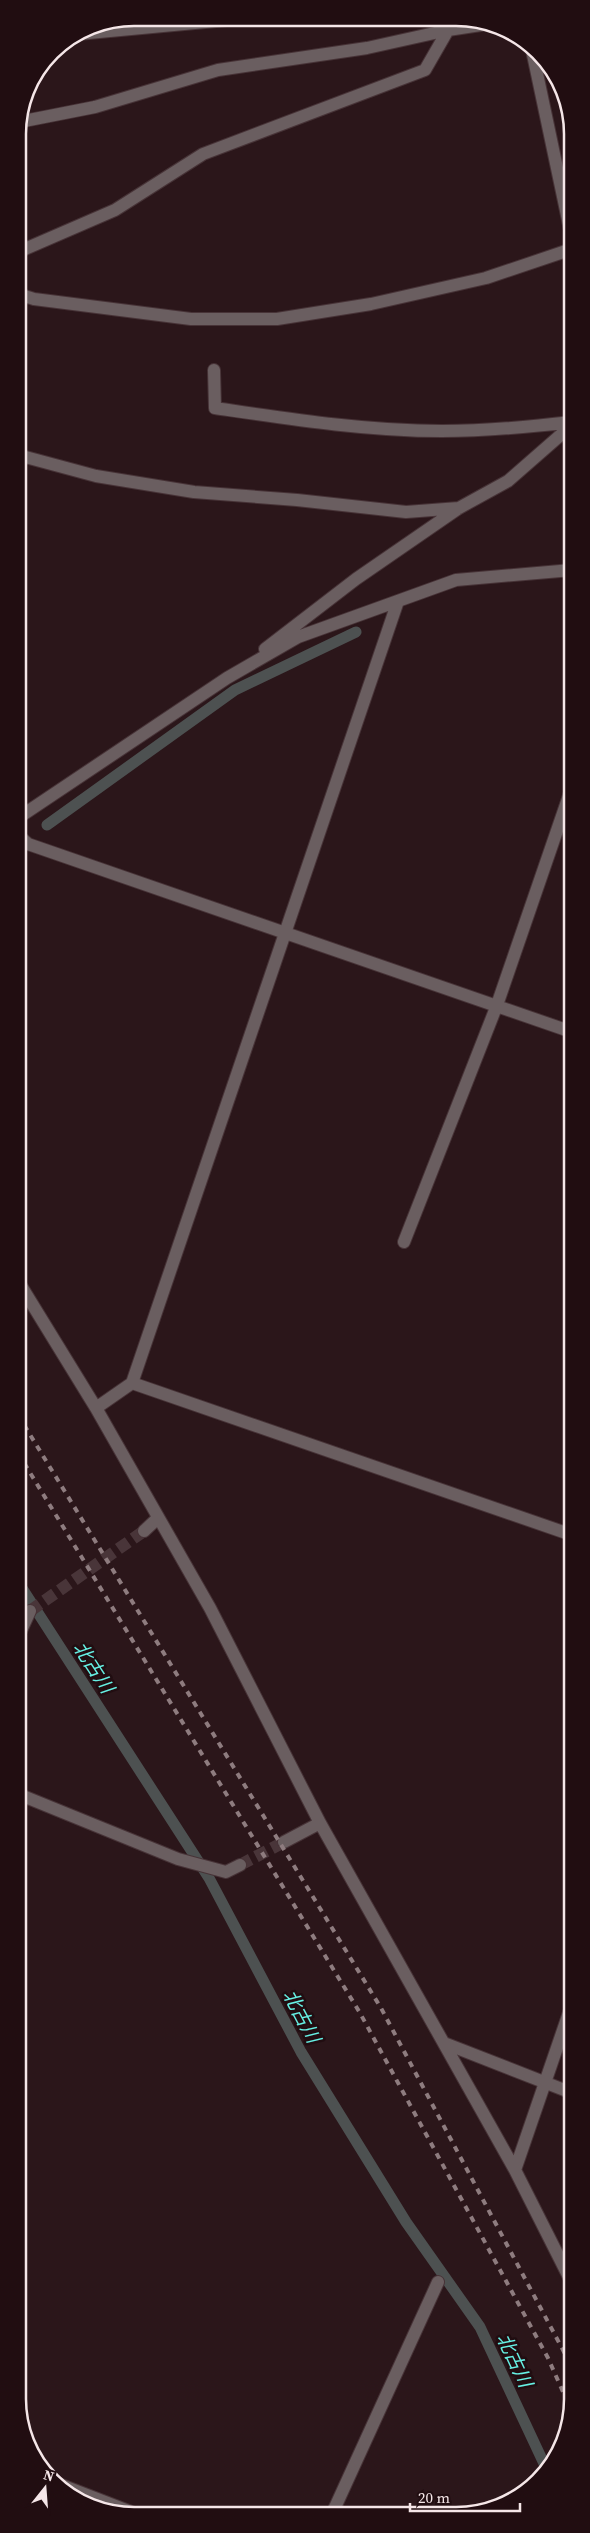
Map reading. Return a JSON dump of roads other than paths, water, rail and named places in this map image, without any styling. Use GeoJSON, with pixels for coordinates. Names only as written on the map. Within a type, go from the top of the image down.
{"type":"FeatureCollection","features":[{"type":"Feature","properties":{"kind":"street"},"geometry":{"type":"LineString","coordinates":[[99,32],[163,26]]}},
{"type":"Feature","properties":{"kind":"street"},"geometry":{"type":"LineString","coordinates":[[27,120],[96,107],[218,70],[367,48],[469,27]]}},
{"type":"Feature","properties":{"kind":"street"},"geometry":{"type":"LineString","coordinates":[[26,249],[115,210],[203,154],[425,70],[448,30]]}},
{"type":"Feature","properties":{"kind":"street"},"geometry":{"type":"LineString","coordinates":[[534,60],[564,201]]}},
{"type":"Feature","properties":{"kind":"street"},"geometry":{"type":"LineString","coordinates":[[26,296],[191,319],[277,319],[371,304],[486,278],[564,252]]}},
{"type":"Feature","properties":{"kind":"street"},"geometry":{"type":"LineString","coordinates":[[214,370],[215,408],[322,423],[442,431],[564,424]]}},
{"type":"Feature","properties":{"kind":"street"},"geometry":{"type":"LineString","coordinates":[[26,813],[227,678],[356,579],[459,508],[508,481],[564,430]]}},
{"type":"Feature","properties":{"kind":"street"},"geometry":{"type":"LineString","coordinates":[[26,457],[96,476],[194,492],[297,500],[406,512],[459,508]]}},
{"type":"Feature","properties":{"kind":"street"},"geometry":{"type":"LineString","coordinates":[[227,678],[298,637],[456,580],[564,571]]}},
{"type":"Feature","properties":{"kind":"street"},"geometry":{"type":"LineString","coordinates":[[96,1408],[132,1383],[398,601]]}},
{"type":"Feature","properties":{"kind":"street"},"geometry":{"type":"LineString","coordinates":[[404,1242],[497,1005],[564,810]]}},
{"type":"Feature","properties":{"kind":"street"},"geometry":{"type":"LineString","coordinates":[[26,842],[285,934],[564,1029]]}},
{"type":"Feature","properties":{"kind":"street"},"geometry":{"type":"LineString","coordinates":[[26,1294],[96,1408],[210,1608],[320,1823],[515,2170],[564,2267]]}},
{"type":"Feature","properties":{"kind":"street"},"geometry":{"type":"LineString","coordinates":[[132,1383],[564,1532]]}},
{"type":"Feature","properties":{"kind":"street"},"geometry":{"type":"LineString","coordinates":[[144,1531],[158,1518]]}},
{"type":"Feature","properties":{"kind":"street"},"geometry":{"type":"LineString","coordinates":[[26,1620],[30,1611]]}},
{"type":"Feature","properties":{"kind":"street"},"geometry":{"type":"LineString","coordinates":[[26,1797],[178,1859],[226,1872],[240,1865]]}},
{"type":"Feature","properties":{"kind":"street"},"geometry":{"type":"LineString","coordinates":[[284,1842],[320,1823]]}},
{"type":"Feature","properties":{"kind":"street"},"geometry":{"type":"LineString","coordinates":[[515,2170],[564,2027]]}},
{"type":"Feature","properties":{"kind":"street"},"geometry":{"type":"LineString","coordinates":[[444,2043],[564,2091]]}},
{"type":"Feature","properties":{"kind":"street"},"geometry":{"type":"LineString","coordinates":[[335,2507],[438,2282]]}},
{"type":"Feature","properties":{"kind":"street"},"geometry":{"type":"LineString","coordinates":[[81,2493],[113,2505]]}},
{"type":"Feature","properties":{"kind":"waterway"},"geometry":{"type":"LineString","coordinates":[[47,825],[235,690],[356,632]]}},
{"type":"Feature","properties":{"kind":"waterway","name":"北古川"},"geometry":{"type":"LineString","coordinates":[[26,1594],[209,1878],[301,2052],[406,2222],[480,2327],[543,2462]]}},
{"type":"Feature","properties":{"kind":"tunnel"},"geometry":{"type":"LineString","coordinates":[[30,1611],[144,1531]]}},
{"type":"Feature","properties":{"kind":"tunnel"},"geometry":{"type":"LineString","coordinates":[[240,1865],[284,1842]]}},
{"type":"Feature","properties":{"kind":"railway"},"geometry":{"type":"LineString","coordinates":[[26,1428],[381,2008],[564,2352]]}},
{"type":"Feature","properties":{"kind":"railway"},"geometry":{"type":"LineString","coordinates":[[26,1466],[360,2013],[548,2358],[564,2394]]}}]}
